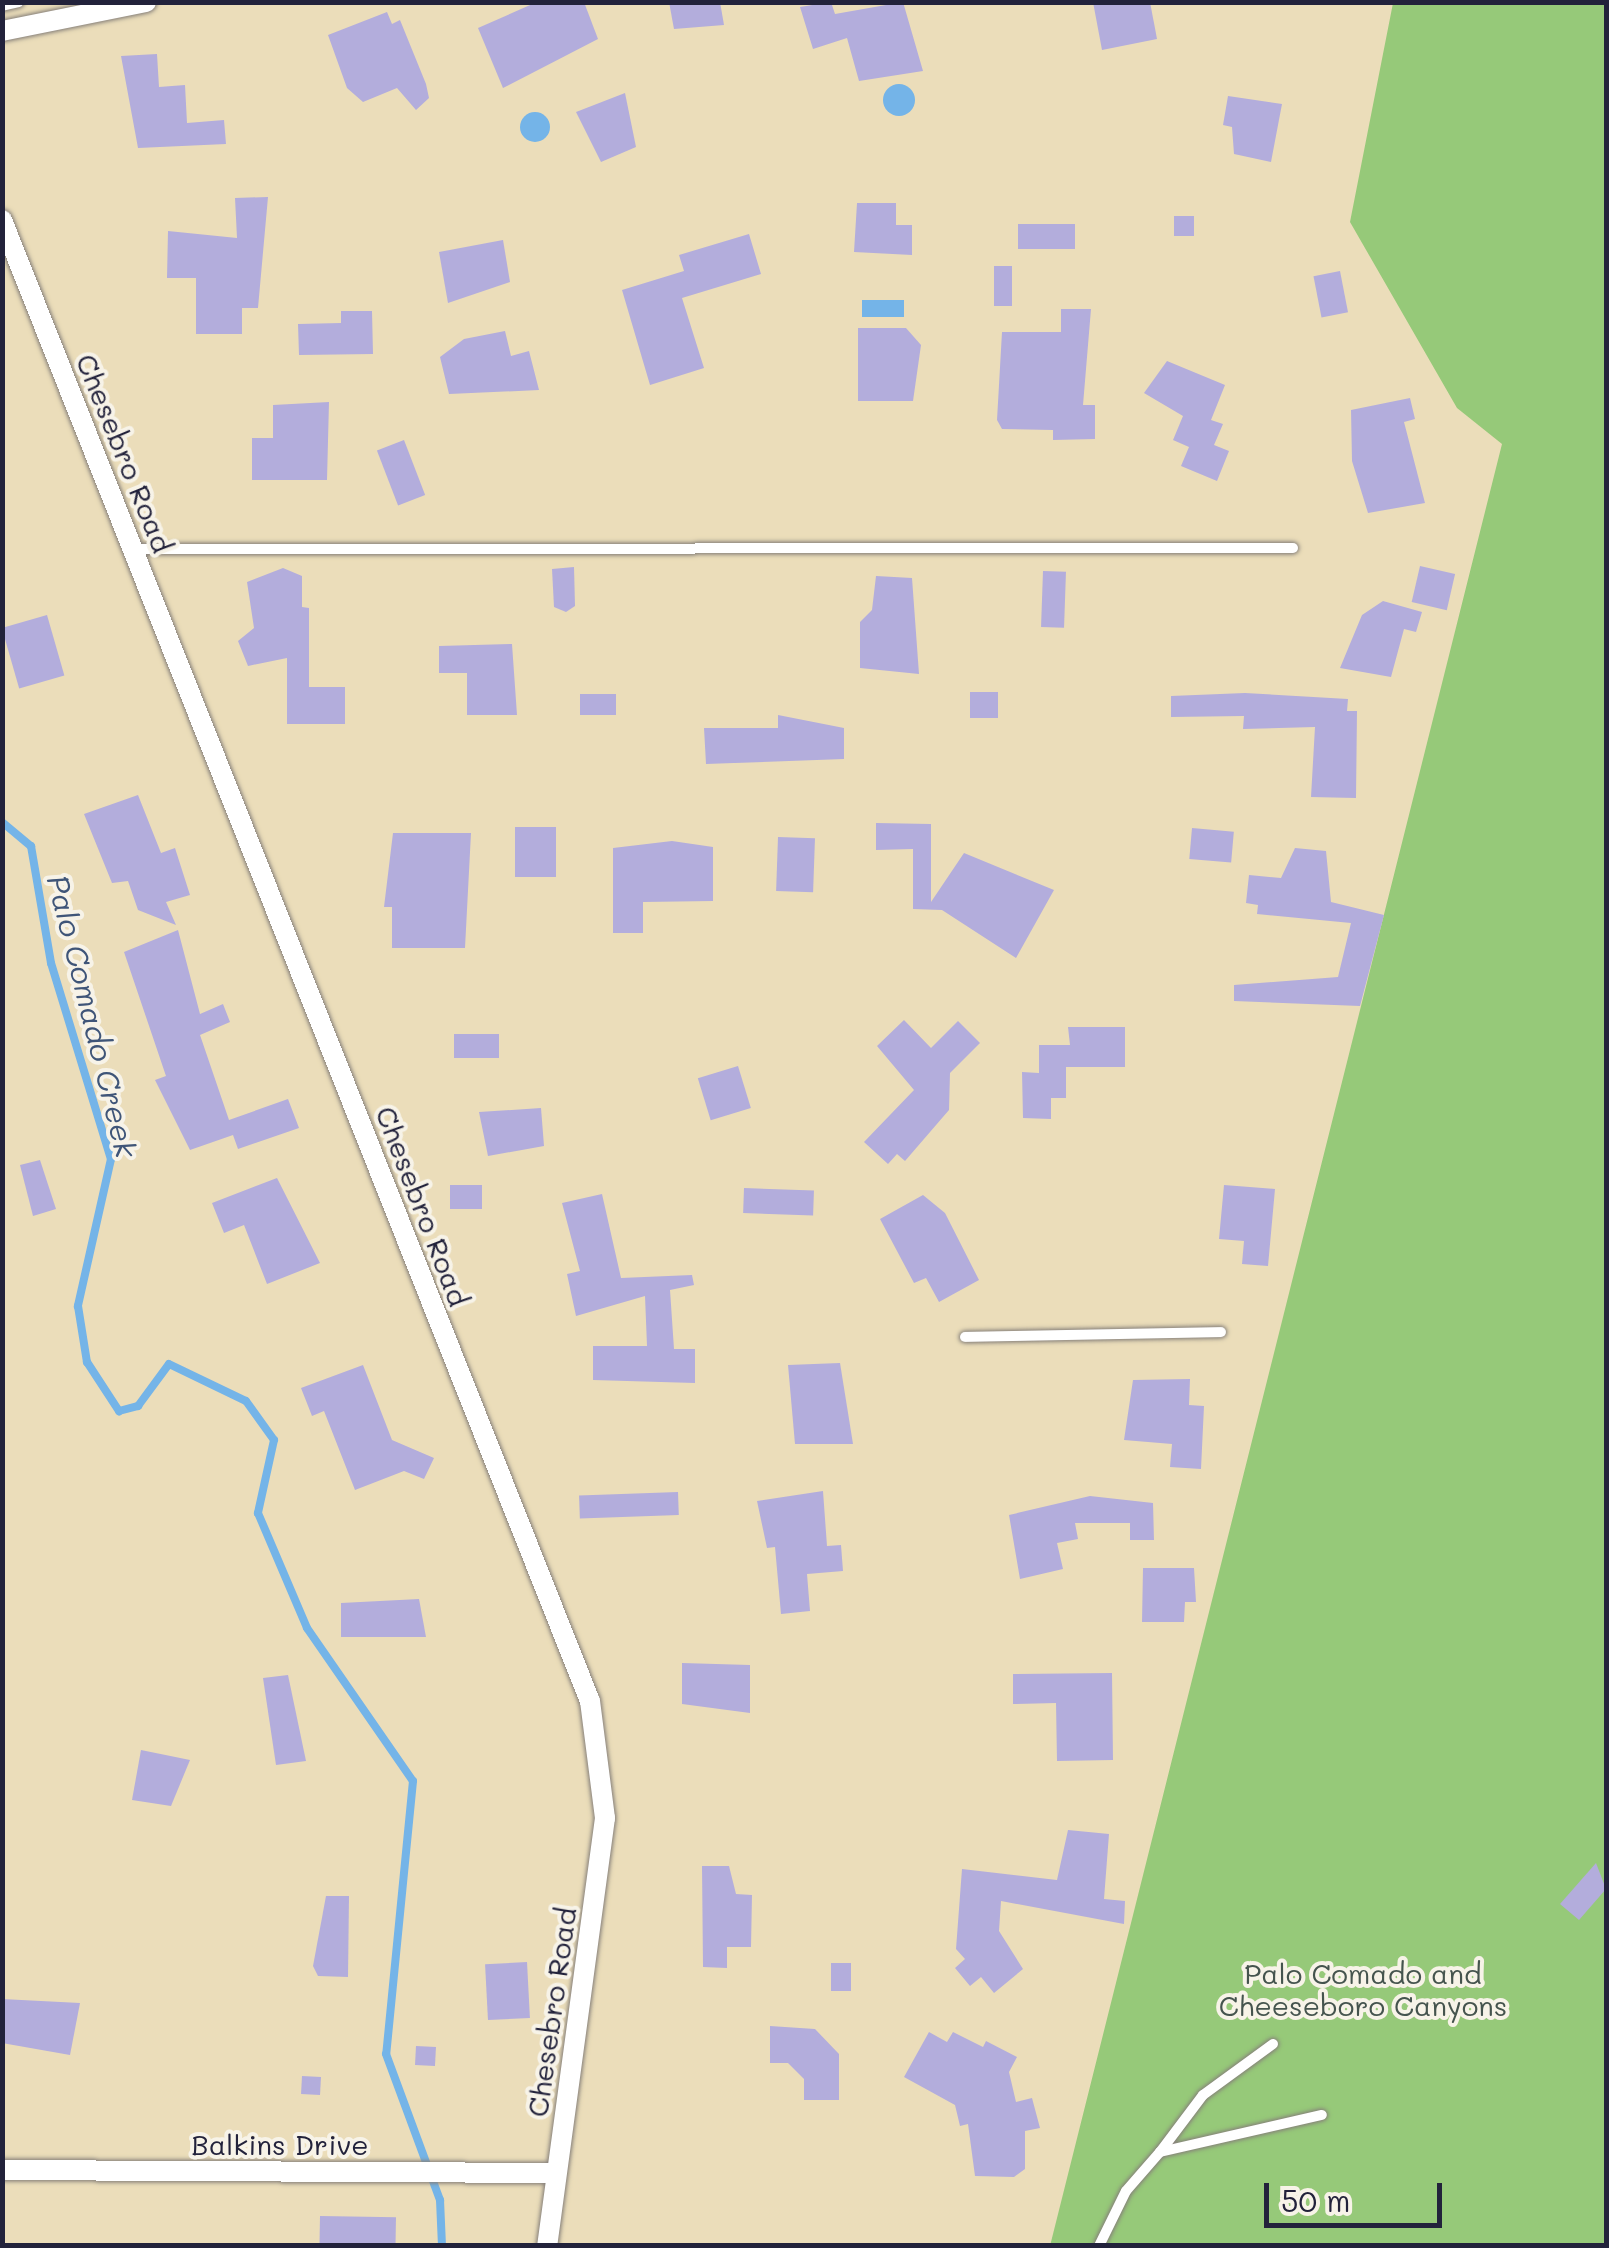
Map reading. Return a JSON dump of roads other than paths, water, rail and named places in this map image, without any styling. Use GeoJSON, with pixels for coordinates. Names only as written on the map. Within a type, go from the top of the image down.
{"type":"FeatureCollection","features":[{"type":"Feature","properties":{"kind":"street"},"geometry":{"type":"LineString","coordinates":[[2,31],[146,2]]}},
{"type":"Feature","properties":{"kind":"street","name":"Chesebro Road"},"geometry":{"type":"LineString","coordinates":[[2,220],[602,1748],[605,1818],[547,2246]]}},
{"type":"Feature","properties":{"kind":"street","name":"Balkins Drive"},"geometry":{"type":"LineString","coordinates":[[2,2170],[556,2173]]}},
{"type":"Feature","properties":{"kind":"lane"},"geometry":{"type":"LineString","coordinates":[[2,6],[20,2]]}},
{"type":"Feature","properties":{"kind":"lane"},"geometry":{"type":"LineString","coordinates":[[134,549],[1293,548]]}},
{"type":"Feature","properties":{"kind":"lane"},"geometry":{"type":"LineString","coordinates":[[965,1337],[1221,1332]]}},
{"type":"Feature","properties":{"kind":"lane"},"geometry":{"type":"LineString","coordinates":[[1100,2246],[1126,2192],[1193,2104],[1273,2044]]}},
{"type":"Feature","properties":{"kind":"lane"},"geometry":{"type":"LineString","coordinates":[[1160,2152],[1322,2114]]}},
{"type":"Feature","properties":{"kind":"water"},"geometry":{"type":"Polygon","coordinates":[[[899,84],[910,89],[915,100],[910,111],[899,116],[888,111],[883,100],[888,89],[899,84]]]}},
{"type":"Feature","properties":{"kind":"water"},"geometry":{"type":"Polygon","coordinates":[[[535,112],[546,116],[550,127],[546,138],[535,142],[524,138],[520,127],[524,116],[535,112]]]}},
{"type":"Feature","properties":{"kind":"water"},"geometry":{"type":"Polygon","coordinates":[[[862,300],[904,300],[904,317],[862,317],[862,300]]]}},
{"type":"Feature","properties":{"kind":"waterway","name":"Palo Comado Creek"},"geometry":{"type":"LineString","coordinates":[[2,822],[31,846],[51,963],[111,1159],[78,1306],[87,1362],[119,1411],[138,1406],[169,1364],[246,1401],[274,1440],[258,1513],[307,1628],[413,1781],[386,2054],[440,2200],[442,2246]]}},
{"type":"Feature","properties":{"kind":"park label","name":"Palo Comado and Cheeseboro Canyons"},"geometry":{"type":"Point","coordinates":[1363,1989]}}]}
